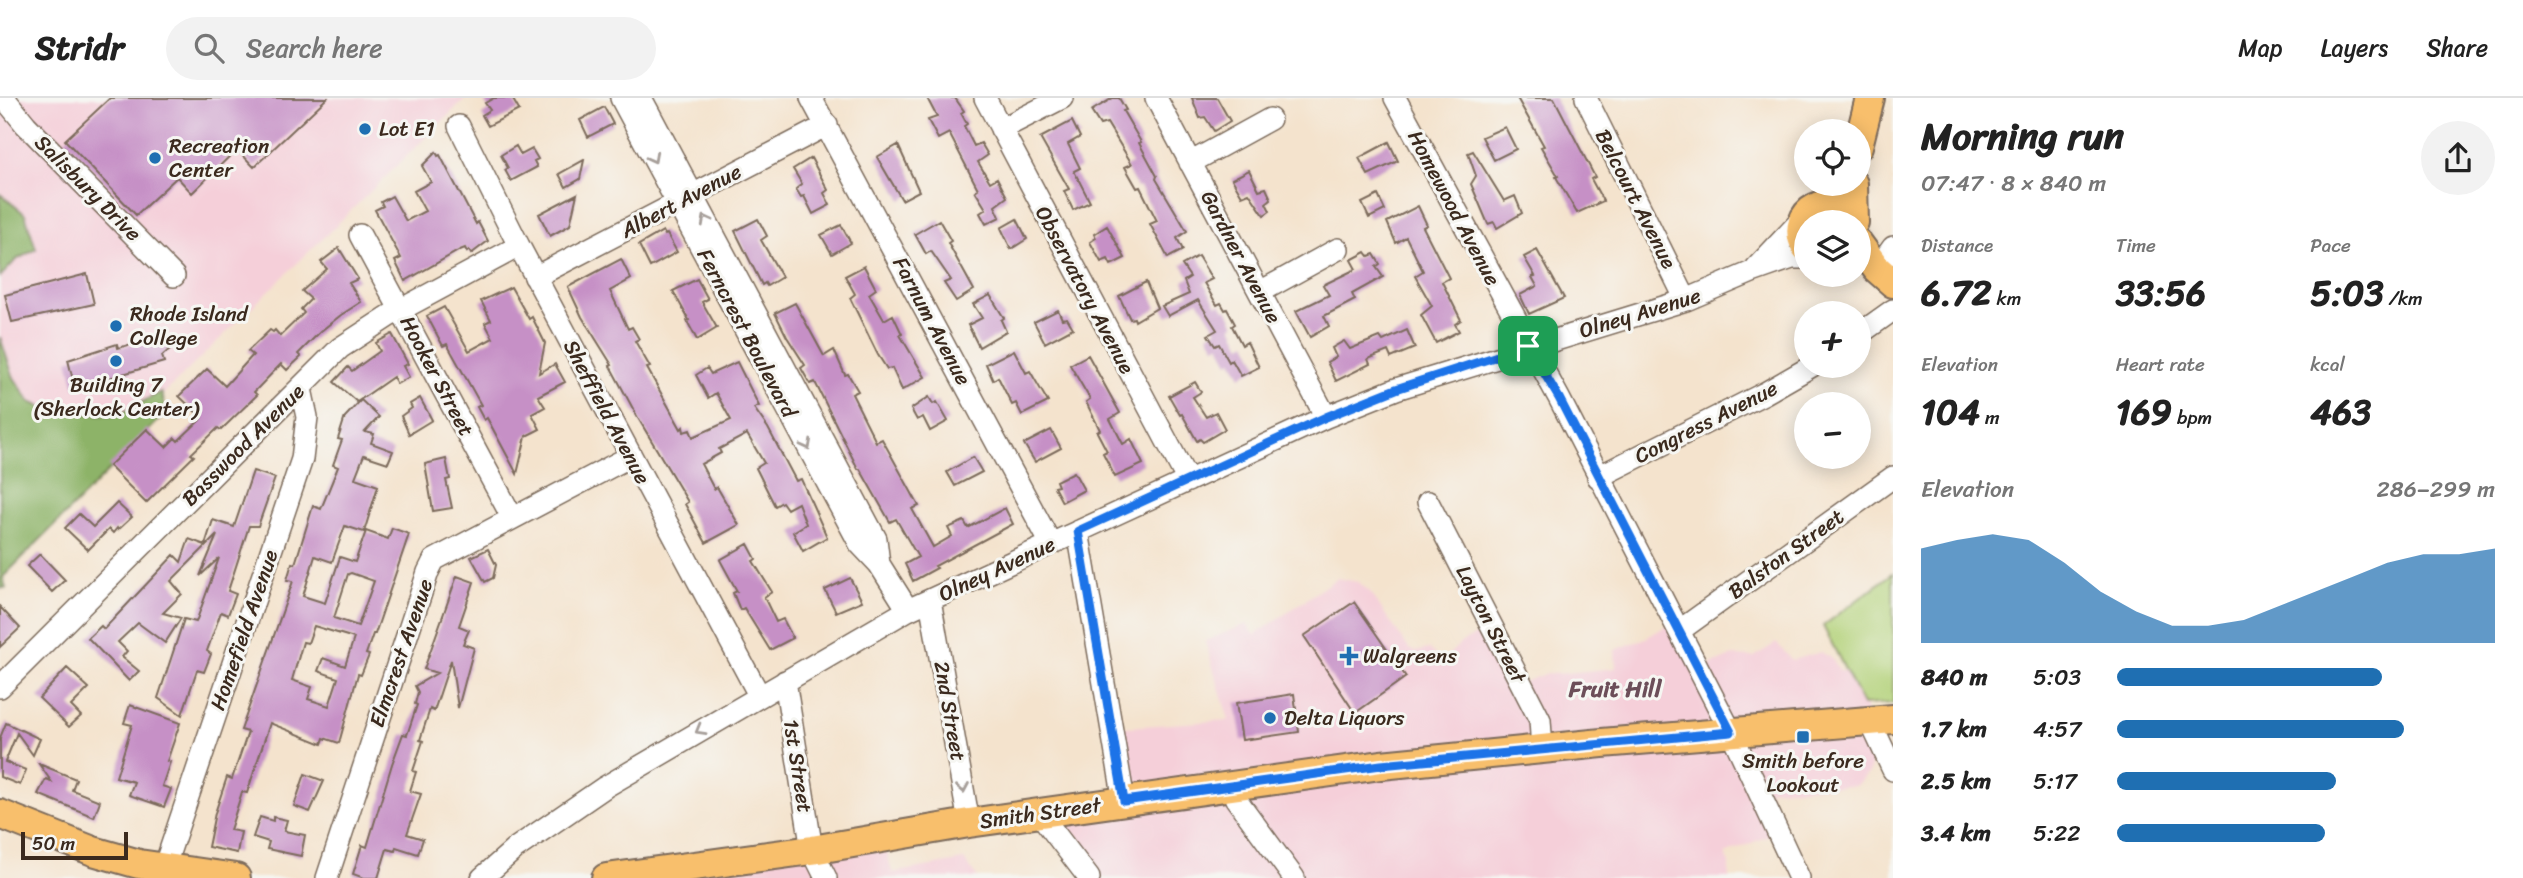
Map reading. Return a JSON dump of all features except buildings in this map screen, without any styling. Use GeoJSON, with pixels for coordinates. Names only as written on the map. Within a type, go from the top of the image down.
{"type":"FeatureCollection","features":[{"type":"Feature","properties":{"kind":"main road"},"geometry":{"type":"LineString","coordinates":[[1865,119],[1870,98]]}},
{"type":"Feature","properties":{"kind":"main road"},"geometry":{"type":"LineString","coordinates":[[1815,210],[1830,196]]}},
{"type":"Feature","properties":{"kind":"main road"},"geometry":{"type":"LineString","coordinates":[[1815,210],[1839,206],[1844,210]]}},
{"type":"Feature","properties":{"kind":"main road","name":"Smith Street"},"geometry":{"type":"LineString","coordinates":[[606,878],[666,874],[969,823],[1381,765],[1882,720]]}},
{"type":"Feature","properties":{"kind":"main road"},"geometry":{"type":"LineString","coordinates":[[0,814],[93,851],[164,868],[236,878]]}},
{"type":"Feature","properties":{"kind":"street","name":"Salisbury Drive"},"geometry":{"type":"LineString","coordinates":[[4,98],[26,125],[174,276]]}},
{"type":"Feature","properties":{"kind":"street","name":"Ferncrest Boulevard"},"geometry":{"type":"LineString","coordinates":[[621,98],[685,199],[876,539],[879,564],[908,610]]}},
{"type":"Feature","properties":{"kind":"street","name":"Ferncrest Boulevard"},"geometry":{"type":"LineString","coordinates":[[641,98],[685,199]]}},
{"type":"Feature","properties":{"kind":"street","name":"Farnum Avenue"},"geometry":{"type":"LineString","coordinates":[[811,98],[1051,544]]}},
{"type":"Feature","properties":{"kind":"street","name":"Observatory Avenue"},"geometry":{"type":"LineString","coordinates":[[985,98],[1188,481]]}},
{"type":"Feature","properties":{"kind":"street"},"geometry":{"type":"LineString","coordinates":[[1001,129],[1062,98]]}},
{"type":"Feature","properties":{"kind":"street","name":"Gardner Avenue"},"geometry":{"type":"LineString","coordinates":[[1156,98],[1326,417]]}},
{"type":"Feature","properties":{"kind":"street","name":"Homewood Avenue"},"geometry":{"type":"LineString","coordinates":[[1395,98],[1528,346],[1559,398],[1731,732],[1799,878]]}},
{"type":"Feature","properties":{"kind":"street","name":"Belcourt Avenue"},"geometry":{"type":"LineString","coordinates":[[1586,98],[1686,300]]}},
{"type":"Feature","properties":{"kind":"street"},"geometry":{"type":"LineString","coordinates":[[1190,163],[1270,119]]}},
{"type":"Feature","properties":{"kind":"street","name":"Albert Avenue"},"geometry":{"type":"LineString","coordinates":[[535,277],[827,125]]}},
{"type":"Feature","properties":{"kind":"street","name":"Sheffield Avenue"},"geometry":{"type":"LineString","coordinates":[[459,126],[535,277],[758,695]]}},
{"type":"Feature","properties":{"kind":"street","name":"Olney Avenue"},"geometry":{"type":"LineString","coordinates":[[1752,272],[1794,231]]}},
{"type":"Feature","properties":{"kind":"street","name":"Hooker Street"},"geometry":{"type":"LineString","coordinates":[[360,235],[512,517]]}},
{"type":"Feature","properties":{"kind":"street","name":"Basswood Avenue"},"geometry":{"type":"LineString","coordinates":[[0,687],[301,390],[340,348],[401,310],[519,246]]}},
{"type":"Feature","properties":{"kind":"street"},"geometry":{"type":"LineString","coordinates":[[1876,271],[1893,247]]}},
{"type":"Feature","properties":{"kind":"street"},"geometry":{"type":"LineString","coordinates":[[1260,292],[1338,249]]}},
{"type":"Feature","properties":{"kind":"street","name":"Olney Avenue"},"geometry":{"type":"LineString","coordinates":[[482,878],[516,848],[605,787],[758,695],[908,610],[1326,417],[1396,389],[1528,346],[1686,300],[1752,272],[1794,258]]}},
{"type":"Feature","properties":{"kind":"street"},"geometry":{"type":"LineString","coordinates":[[1871,326],[1893,310]]}},
{"type":"Feature","properties":{"kind":"street","name":"Congress Avenue"},"geometry":{"type":"LineString","coordinates":[[1598,477],[1794,376]]}},
{"type":"Feature","properties":{"kind":"street","name":"Homefield Avenue"},"geometry":{"type":"LineString","coordinates":[[164,868],[302,459],[307,417],[301,390]]}},
{"type":"Feature","properties":{"kind":"street","name":"Elmcrest Avenue"},"geometry":{"type":"LineString","coordinates":[[327,878],[434,560],[631,456]]}},
{"type":"Feature","properties":{"kind":"street","name":"Balston Street"},"geometry":{"type":"LineString","coordinates":[[1679,631],[1893,477]]}},
{"type":"Feature","properties":{"kind":"street","name":"Layton Street"},"geometry":{"type":"LineString","coordinates":[[1429,502],[1540,720],[1542,749]]}},
{"type":"Feature","properties":{"kind":"street"},"geometry":{"type":"LineString","coordinates":[[1078,531],[1124,801]]}},
{"type":"Feature","properties":{"kind":"street","name":"2nd Street"},"geometry":{"type":"LineString","coordinates":[[930,600],[969,823]]}},
{"type":"Feature","properties":{"kind":"street","name":"1st Street"},"geometry":{"type":"LineString","coordinates":[[785,681],[812,850],[826,878]]}},
{"type":"Feature","properties":{"kind":"street"},"geometry":{"type":"LineString","coordinates":[[1882,720],[1893,770]]}},
{"type":"Feature","properties":{"kind":"street"},"geometry":{"type":"LineString","coordinates":[[1230,786],[1236,799],[1294,878]]}},
{"type":"Feature","properties":{"kind":"street"},"geometry":{"type":"LineString","coordinates":[[1040,814],[1088,878]]}},
{"type":"Feature","properties":{"kind":"street"},"geometry":{"type":"LineString","coordinates":[[164,868],[200,878]]}},
{"type":"Feature","properties":{"kind":"shaded area","name":"Rhode Island College"},"geometry":{"type":"Polygon","coordinates":[[[0,98],[466,98],[0,554],[0,98]]]}},
{"type":"Feature","properties":{"kind":"shaded area"},"geometry":{"type":"Polygon","coordinates":[[[1337,578],[1358,582],[1370,592],[1409,649],[1415,652],[1429,649],[1442,661],[1462,642],[1491,628],[1519,684],[1547,673],[1616,668],[1615,650],[1646,638],[1673,622],[1703,668],[1731,656],[1754,657],[1776,643],[1792,660],[1821,652],[1831,658],[1840,671],[1854,673],[1862,680],[1867,717],[1880,741],[1868,774],[1855,786],[1769,789],[1775,833],[1725,854],[1729,861],[1729,878],[1293,878],[1285,869],[1271,878],[1090,878],[1043,811],[1121,797],[1113,728],[1229,720],[1205,641],[1247,624],[1255,635],[1337,578]]]}},
{"type":"Feature","properties":{"kind":"shaded area"},"geometry":{"type":"Polygon","coordinates":[[[884,839],[892,873],[964,860],[978,878],[618,878],[884,839]]]}},
{"type":"Feature","properties":{"kind":"green space"},"geometry":{"type":"Polygon","coordinates":[[[0,194],[25,214],[36,249],[16,260],[0,277],[0,194]]]}},
{"type":"Feature","properties":{"kind":"green space"},"geometry":{"type":"Polygon","coordinates":[[[0,337],[13,376],[30,402],[53,412],[118,415],[161,392],[167,412],[3,577],[6,588],[0,588],[0,337]]]}},
{"type":"Feature","properties":{"kind":"green space"},"geometry":{"type":"Polygon","coordinates":[[[1893,573],[1893,703],[1863,705],[1823,626],[1893,573]]]}},
{"type":"Feature","properties":{"kind":"place","name":"Lot E1"},"geometry":{"type":"Point","coordinates":[365,129]}},
{"type":"Feature","properties":{"kind":"place","name":"Recreation Center"},"geometry":{"type":"Point","coordinates":[155,158]}},
{"type":"Feature","properties":{"kind":"place","name":"Rhode Island College"},"geometry":{"type":"Point","coordinates":[116,326]}},
{"type":"Feature","properties":{"kind":"place","name":"Building 7 (Sherlock Center)"},"geometry":{"type":"Point","coordinates":[116,361]}},
{"type":"Feature","properties":{"kind":"place","name":"Walgreens"},"geometry":{"type":"Point","coordinates":[1349,656]}},
{"type":"Feature","properties":{"kind":"place","name":"Delta Liquors"},"geometry":{"type":"Point","coordinates":[1270,718]}},
{"type":"Feature","properties":{"kind":"place","name":"Smith before Lookout"},"geometry":{"type":"Point","coordinates":[1803,737]}},
{"type":"Feature","properties":{"kind":"district","name":"Fruit Hill"},"geometry":{"type":"Point","coordinates":[1615,689]}},
{"type":"Feature","properties":{"kind":"route"},"geometry":{"type":"LineString","coordinates":[[1528,346],[1559,398],[1731,732],[1381,765],[1124,801],[1078,531],[1326,417],[1396,389],[1528,346]]}}]}
